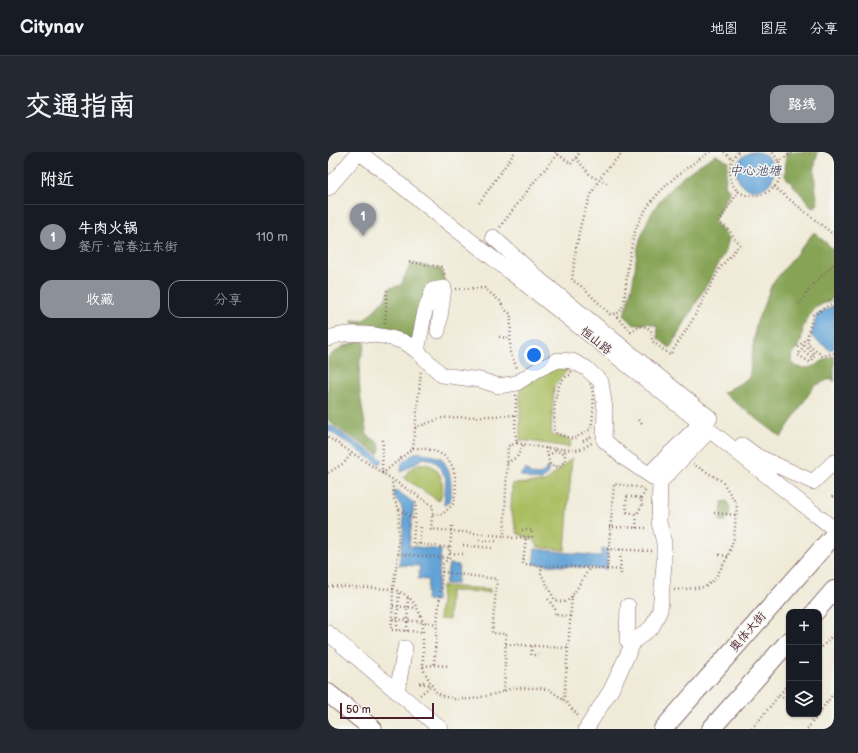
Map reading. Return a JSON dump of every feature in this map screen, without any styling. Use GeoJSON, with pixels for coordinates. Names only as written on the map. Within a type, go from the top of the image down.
{"type":"FeatureCollection","features":[{"type":"Feature","properties":{"kind":"main road","name":"奥体大街"},"geometry":{"type":"LineString","coordinates":[[663,729],[834,535]]}},
{"type":"Feature","properties":{"kind":"main road"},"geometry":{"type":"LineString","coordinates":[[818,609],[834,590]]}},
{"type":"Feature","properties":{"kind":"main road"},"geometry":{"type":"LineString","coordinates":[[711,729],[786,644]]}},
{"type":"Feature","properties":{"kind":"main road"},"geometry":{"type":"LineString","coordinates":[[328,693],[373,729]]}},
{"type":"Feature","properties":{"kind":"street"},"geometry":{"type":"LineString","coordinates":[[328,188],[359,152]]}},
{"type":"Feature","properties":{"kind":"street","name":"恒山路"},"geometry":{"type":"LineString","coordinates":[[359,152],[834,529]]}},
{"type":"Feature","properties":{"kind":"street"},"geometry":{"type":"LineString","coordinates":[[492,237],[540,280],[757,456],[813,482],[834,462]]}},
{"type":"Feature","properties":{"kind":"street"},"geometry":{"type":"LineString","coordinates":[[420,354],[425,311],[433,290],[446,288],[438,331]]}},
{"type":"Feature","properties":{"kind":"street"},"geometry":{"type":"LineString","coordinates":[[328,339],[332,336],[362,334],[403,341],[430,362],[442,375],[480,380],[499,386],[517,383],[537,370],[558,360],[572,361],[586,368],[601,382],[605,410],[604,440],[622,457],[652,481],[658,500],[664,551],[663,588],[660,610],[652,627],[634,641],[611,690],[587,727]]}},
{"type":"Feature","properties":{"kind":"street"},"geometry":{"type":"LineString","coordinates":[[652,481],[683,457],[704,427]]}},
{"type":"Feature","properties":{"kind":"street"},"geometry":{"type":"LineString","coordinates":[[652,481],[704,427]]}},
{"type":"Feature","properties":{"kind":"street"},"geometry":{"type":"LineString","coordinates":[[628,606],[627,640],[634,641]]}},
{"type":"Feature","properties":{"kind":"street"},"geometry":{"type":"LineString","coordinates":[[328,634],[441,729]]}},
{"type":"Feature","properties":{"kind":"street"},"geometry":{"type":"LineString","coordinates":[[397,692],[405,648]]}},
{"type":"Feature","properties":{"kind":"path"},"geometry":{"type":"LineString","coordinates":[[480,203],[515,152]]}},
{"type":"Feature","properties":{"kind":"path"},"geometry":{"type":"LineString","coordinates":[[555,152],[572,164],[580,152]]}},
{"type":"Feature","properties":{"kind":"path"},"geometry":{"type":"LineString","coordinates":[[623,152],[600,180],[584,212],[576,243],[572,280],[580,285],[610,314],[614,314],[631,332],[640,326],[647,327],[652,332],[652,342],[670,355],[692,321],[720,268],[740,244],[736,241],[732,232],[719,223],[722,215],[733,203],[738,191]]}},
{"type":"Feature","properties":{"kind":"path"},"geometry":{"type":"LineString","coordinates":[[614,314],[619,313],[624,304],[633,241],[640,220],[666,184],[687,167],[710,152]]}},
{"type":"Feature","properties":{"kind":"path"},"geometry":{"type":"LineString","coordinates":[[724,152],[732,159]]}},
{"type":"Feature","properties":{"kind":"path"},"geometry":{"type":"LineString","coordinates":[[738,152],[732,159],[730,176],[738,191],[754,197],[763,195],[774,187],[780,176],[778,162],[772,152]]}},
{"type":"Feature","properties":{"kind":"path"},"geometry":{"type":"LineString","coordinates":[[778,162],[793,152]]}},
{"type":"Feature","properties":{"kind":"path"},"geometry":{"type":"LineString","coordinates":[[492,237],[534,182],[558,154]]}},
{"type":"Feature","properties":{"kind":"path"},"geometry":{"type":"LineString","coordinates":[[576,158],[591,176],[609,184]]}},
{"type":"Feature","properties":{"kind":"path"},"geometry":{"type":"LineString","coordinates":[[774,187],[834,235]]}},
{"type":"Feature","properties":{"kind":"path"},"geometry":{"type":"LineString","coordinates":[[409,262],[442,267],[446,288],[484,288],[500,301],[505,310],[511,314],[510,352],[518,371],[515,415],[517,443]]}},
{"type":"Feature","properties":{"kind":"path"},"geometry":{"type":"LineString","coordinates":[[799,304],[813,284],[834,264]]}},
{"type":"Feature","properties":{"kind":"path"},"geometry":{"type":"LineString","coordinates":[[381,337],[386,320],[387,290]]}},
{"type":"Feature","properties":{"kind":"path"},"geometry":{"type":"LineString","coordinates":[[834,302],[813,315],[808,338],[808,344],[824,356],[834,354]]}},
{"type":"Feature","properties":{"kind":"path"},"geometry":{"type":"LineString","coordinates":[[499,337],[510,338]]}},
{"type":"Feature","properties":{"kind":"path"},"geometry":{"type":"LineString","coordinates":[[798,347],[808,338]]}},
{"type":"Feature","properties":{"kind":"path"},"geometry":{"type":"LineString","coordinates":[[815,353],[804,345],[798,355],[810,362],[815,353],[818,352]]}},
{"type":"Feature","properties":{"kind":"path"},"geometry":{"type":"LineString","coordinates":[[801,349],[813,358]]}},
{"type":"Feature","properties":{"kind":"path"},"geometry":{"type":"LineString","coordinates":[[804,358],[810,349]]}},
{"type":"Feature","properties":{"kind":"path"},"geometry":{"type":"LineString","coordinates":[[382,474],[413,448],[420,354]]}},
{"type":"Feature","properties":{"kind":"path"},"geometry":{"type":"LineString","coordinates":[[578,368],[588,376],[592,384],[593,394],[591,429],[577,438],[573,439],[557,434],[554,430],[557,386],[566,376],[570,375],[572,370],[578,368]]}},
{"type":"Feature","properties":{"kind":"path"},"geometry":{"type":"LineString","coordinates":[[415,429],[441,418],[480,418],[515,415]]}},
{"type":"Feature","properties":{"kind":"path"},"geometry":{"type":"LineString","coordinates":[[638,420],[644,425]]}},
{"type":"Feature","properties":{"kind":"path"},"geometry":{"type":"LineString","coordinates":[[328,437],[382,474],[433,506],[430,529],[512,538],[532,537],[532,530],[522,530]]}},
{"type":"Feature","properties":{"kind":"path"},"geometry":{"type":"LineString","coordinates":[[382,474],[383,438]]}},
{"type":"Feature","properties":{"kind":"path"},"geometry":{"type":"LineString","coordinates":[[504,536],[508,446],[517,443],[546,448],[579,450],[604,440]]}},
{"type":"Feature","properties":{"kind":"path"},"geometry":{"type":"LineString","coordinates":[[508,463],[516,457],[523,445]]}},
{"type":"Feature","properties":{"kind":"path"},"geometry":{"type":"LineString","coordinates":[[413,448],[435,450],[447,456],[456,476],[454,503],[443,514],[432,515]]}},
{"type":"Feature","properties":{"kind":"path"},"geometry":{"type":"LineString","coordinates":[[546,448],[550,465],[560,468],[565,460],[565,449]]}},
{"type":"Feature","properties":{"kind":"path"},"geometry":{"type":"LineString","coordinates":[[548,456],[555,451],[565,454]]}},
{"type":"Feature","properties":{"kind":"path"},"geometry":{"type":"LineString","coordinates":[[328,473],[344,462],[352,454]]}},
{"type":"Feature","properties":{"kind":"path"},"geometry":{"type":"LineString","coordinates":[[663,588],[693,589],[705,587],[715,579],[728,556],[734,538],[737,505],[722,481],[683,457]]}},
{"type":"Feature","properties":{"kind":"path"},"geometry":{"type":"LineString","coordinates":[[392,480],[394,499],[399,509],[398,554],[391,630],[423,632]]}},
{"type":"Feature","properties":{"kind":"path"},"geometry":{"type":"LineString","coordinates":[[607,570],[607,549],[614,484],[652,481]]}},
{"type":"Feature","properties":{"kind":"path"},"geometry":{"type":"LineString","coordinates":[[728,498],[729,493]]}},
{"type":"Feature","properties":{"kind":"path"},"geometry":{"type":"LineString","coordinates":[[636,528],[637,514],[642,505],[641,500],[634,497],[628,497],[626,502],[627,512],[637,514]]}},
{"type":"Feature","properties":{"kind":"path"},"geometry":{"type":"LineString","coordinates":[[416,502],[413,544],[451,548]]}},
{"type":"Feature","properties":{"kind":"path"},"geometry":{"type":"LineString","coordinates":[[399,509],[415,520]]}},
{"type":"Feature","properties":{"kind":"path"},"geometry":{"type":"LineString","coordinates":[[714,513],[737,515]]}},
{"type":"Feature","properties":{"kind":"path"},"geometry":{"type":"LineString","coordinates":[[419,544],[421,525]]}},
{"type":"Feature","properties":{"kind":"path"},"geometry":{"type":"LineString","coordinates":[[434,665],[443,564],[449,558],[452,526]]}},
{"type":"Feature","properties":{"kind":"path"},"geometry":{"type":"LineString","coordinates":[[609,527],[660,527]]}},
{"type":"Feature","properties":{"kind":"path"},"geometry":{"type":"LineString","coordinates":[[526,537],[523,564],[622,570]]}},
{"type":"Feature","properties":{"kind":"path"},"geometry":{"type":"LineString","coordinates":[[479,540],[496,541]]}},
{"type":"Feature","properties":{"kind":"path"},"geometry":{"type":"LineString","coordinates":[[464,545],[492,548]]}},
{"type":"Feature","properties":{"kind":"path"},"geometry":{"type":"LineString","coordinates":[[607,549],[664,551]]}},
{"type":"Feature","properties":{"kind":"path"},"geometry":{"type":"LineString","coordinates":[[620,549],[622,570],[621,577]]}},
{"type":"Feature","properties":{"kind":"path"},"geometry":{"type":"LineString","coordinates":[[450,553],[463,554]]}},
{"type":"Feature","properties":{"kind":"path"},"geometry":{"type":"LineString","coordinates":[[398,554],[449,558]]}},
{"type":"Feature","properties":{"kind":"path"},"geometry":{"type":"LineString","coordinates":[[719,555],[728,556]]}},
{"type":"Feature","properties":{"kind":"path"},"geometry":{"type":"LineString","coordinates":[[542,565],[541,574],[555,600],[563,602],[572,596],[589,569]]}},
{"type":"Feature","properties":{"kind":"path"},"geometry":{"type":"LineString","coordinates":[[442,572],[497,579],[492,633],[506,634],[504,691]]}},
{"type":"Feature","properties":{"kind":"path"},"geometry":{"type":"LineString","coordinates":[[328,586],[394,589],[408,596],[418,608],[423,622],[423,669],[435,691],[442,696],[454,699],[473,699],[512,688],[540,688],[550,690],[564,700],[587,727]]}},
{"type":"Feature","properties":{"kind":"path"},"geometry":{"type":"LineString","coordinates":[[397,630],[399,591]]}},
{"type":"Feature","properties":{"kind":"path"},"geometry":{"type":"LineString","coordinates":[[407,631],[408,596]]}},
{"type":"Feature","properties":{"kind":"path"},"geometry":{"type":"LineString","coordinates":[[564,700],[572,596]]}},
{"type":"Feature","properties":{"kind":"path"},"geometry":{"type":"LineString","coordinates":[[548,598],[555,609],[555,615],[570,616]]}},
{"type":"Feature","properties":{"kind":"path"},"geometry":{"type":"LineString","coordinates":[[393,606],[418,608]]}},
{"type":"Feature","properties":{"kind":"path"},"geometry":{"type":"LineString","coordinates":[[392,619],[437,624]]}},
{"type":"Feature","properties":{"kind":"path"},"geometry":{"type":"LineString","coordinates":[[822,647],[834,635]]}},
{"type":"Feature","properties":{"kind":"path"},"geometry":{"type":"LineString","coordinates":[[506,644],[567,648]]}},
{"type":"Feature","properties":{"kind":"path"},"geometry":{"type":"LineString","coordinates":[[532,646],[531,655],[542,656]]}},
{"type":"Feature","properties":{"kind":"path"},"geometry":{"type":"LineString","coordinates":[[423,666],[449,666]]}},
{"type":"Feature","properties":{"kind":"path"},"geometry":{"type":"LineString","coordinates":[[424,682],[418,683],[432,685]]}},
{"type":"Feature","properties":{"kind":"path"},"geometry":{"type":"LineString","coordinates":[[752,729],[786,687]]}},
{"type":"Feature","properties":{"kind":"path"},"geometry":{"type":"LineString","coordinates":[[822,710],[834,693]]}},
{"type":"Feature","properties":{"kind":"path"},"geometry":{"type":"LineString","coordinates":[[779,695],[786,700]]}},
{"type":"Feature","properties":{"kind":"path"},"geometry":{"type":"LineString","coordinates":[[809,717],[814,721]]}},
{"type":"Feature","properties":{"kind":"path"},"geometry":{"type":"LineString","coordinates":[[807,729],[817,717]]}},
{"type":"Feature","properties":{"kind":"green space"},"geometry":{"type":"Polygon","coordinates":[[[786,152],[818,152],[815,165],[815,184],[818,204],[813,208],[785,176],[786,152]]]}},
{"type":"Feature","properties":{"kind":"green space"},"geometry":{"type":"Polygon","coordinates":[[[716,155],[728,161],[725,185],[730,191],[714,221],[729,238],[725,253],[670,348],[658,338],[657,326],[648,323],[634,325],[624,315],[632,286],[639,244],[645,226],[652,213],[669,190],[703,162],[716,155]]]}},
{"type":"Feature","properties":{"kind":"green space"},"geometry":{"type":"Polygon","coordinates":[[[814,232],[834,250],[834,298],[813,309],[803,327],[801,342],[791,357],[794,366],[807,368],[834,356],[834,382],[832,378],[814,386],[781,437],[723,393],[749,378],[756,324],[772,284],[814,232]]]}},
{"type":"Feature","properties":{"kind":"green space"},"geometry":{"type":"Polygon","coordinates":[[[411,263],[441,269],[446,286],[431,289],[416,346],[359,330],[353,325],[352,320],[363,321],[385,299],[390,288],[401,285],[411,263]]]}},
{"type":"Feature","properties":{"kind":"green space"},"geometry":{"type":"Polygon","coordinates":[[[359,341],[364,341],[365,345],[359,372],[362,408],[367,435],[379,443],[380,449],[378,454],[334,426],[328,420],[328,357],[342,347],[359,341]]]}},
{"type":"Feature","properties":{"kind":"green space"},"geometry":{"type":"Polygon","coordinates":[[[552,366],[569,368],[554,387],[551,429],[552,435],[569,439],[571,444],[569,447],[520,440],[520,385],[552,366]]]}},
{"type":"Feature","properties":{"kind":"green space"},"geometry":{"type":"Polygon","coordinates":[[[572,458],[565,550],[538,547],[535,541],[517,533],[511,510],[512,484],[545,482],[572,458]]]}},
{"type":"Feature","properties":{"kind":"green space"},"geometry":{"type":"Polygon","coordinates":[[[418,464],[431,466],[440,475],[442,481],[442,495],[439,501],[404,478],[409,470],[418,464]]]}},
{"type":"Feature","properties":{"kind":"green space"},"geometry":{"type":"Polygon","coordinates":[[[727,501],[730,508],[729,517],[723,522],[720,521],[722,502],[727,501]]]}},
{"type":"Feature","properties":{"kind":"green space"},"geometry":{"type":"Polygon","coordinates":[[[442,586],[490,589],[490,592],[450,591],[449,620],[439,619],[442,586]]]}},
{"type":"Feature","properties":{"kind":"water","name":"中心池塘"},"geometry":{"type":"Polygon","coordinates":[[[755,152],[765,155],[771,161],[774,171],[771,181],[765,187],[755,190],[745,187],[739,181],[736,171],[739,161],[745,155],[755,152]]]}},
{"type":"Feature","properties":{"kind":"water"},"geometry":{"type":"Polygon","coordinates":[[[834,305],[834,348],[830,350],[811,336],[817,315],[834,305]]]}},
{"type":"Feature","properties":{"kind":"water"},"geometry":{"type":"Polygon","coordinates":[[[328,424],[383,460],[379,464],[328,430],[328,424]]]}},
{"type":"Feature","properties":{"kind":"water"},"geometry":{"type":"Polygon","coordinates":[[[420,452],[441,458],[445,463],[450,478],[450,502],[444,505],[446,478],[437,463],[423,458],[401,472],[402,463],[414,453],[420,452]]]}},
{"type":"Feature","properties":{"kind":"water"},"geometry":{"type":"Polygon","coordinates":[[[549,467],[547,475],[542,480],[530,479],[520,475],[526,469],[530,474],[540,475],[546,468],[549,467]]]}},
{"type":"Feature","properties":{"kind":"water"},"geometry":{"type":"Polygon","coordinates":[[[396,490],[414,503],[409,546],[441,550],[436,601],[426,600],[428,580],[418,579],[420,566],[399,565],[404,521],[402,508],[394,495],[396,490]]]}},
{"type":"Feature","properties":{"kind":"water"},"geometry":{"type":"Polygon","coordinates":[[[602,548],[607,549],[607,569],[533,564],[535,549],[601,556],[602,548]]]}},
{"type":"Feature","properties":{"kind":"water"},"geometry":{"type":"Polygon","coordinates":[[[449,564],[459,565],[457,584],[445,584],[449,564]]]}},
{"type":"Feature","properties":{"kind":"place","name":"牛肉火锅"},"geometry":{"type":"Point","coordinates":[363,236]}}]}
